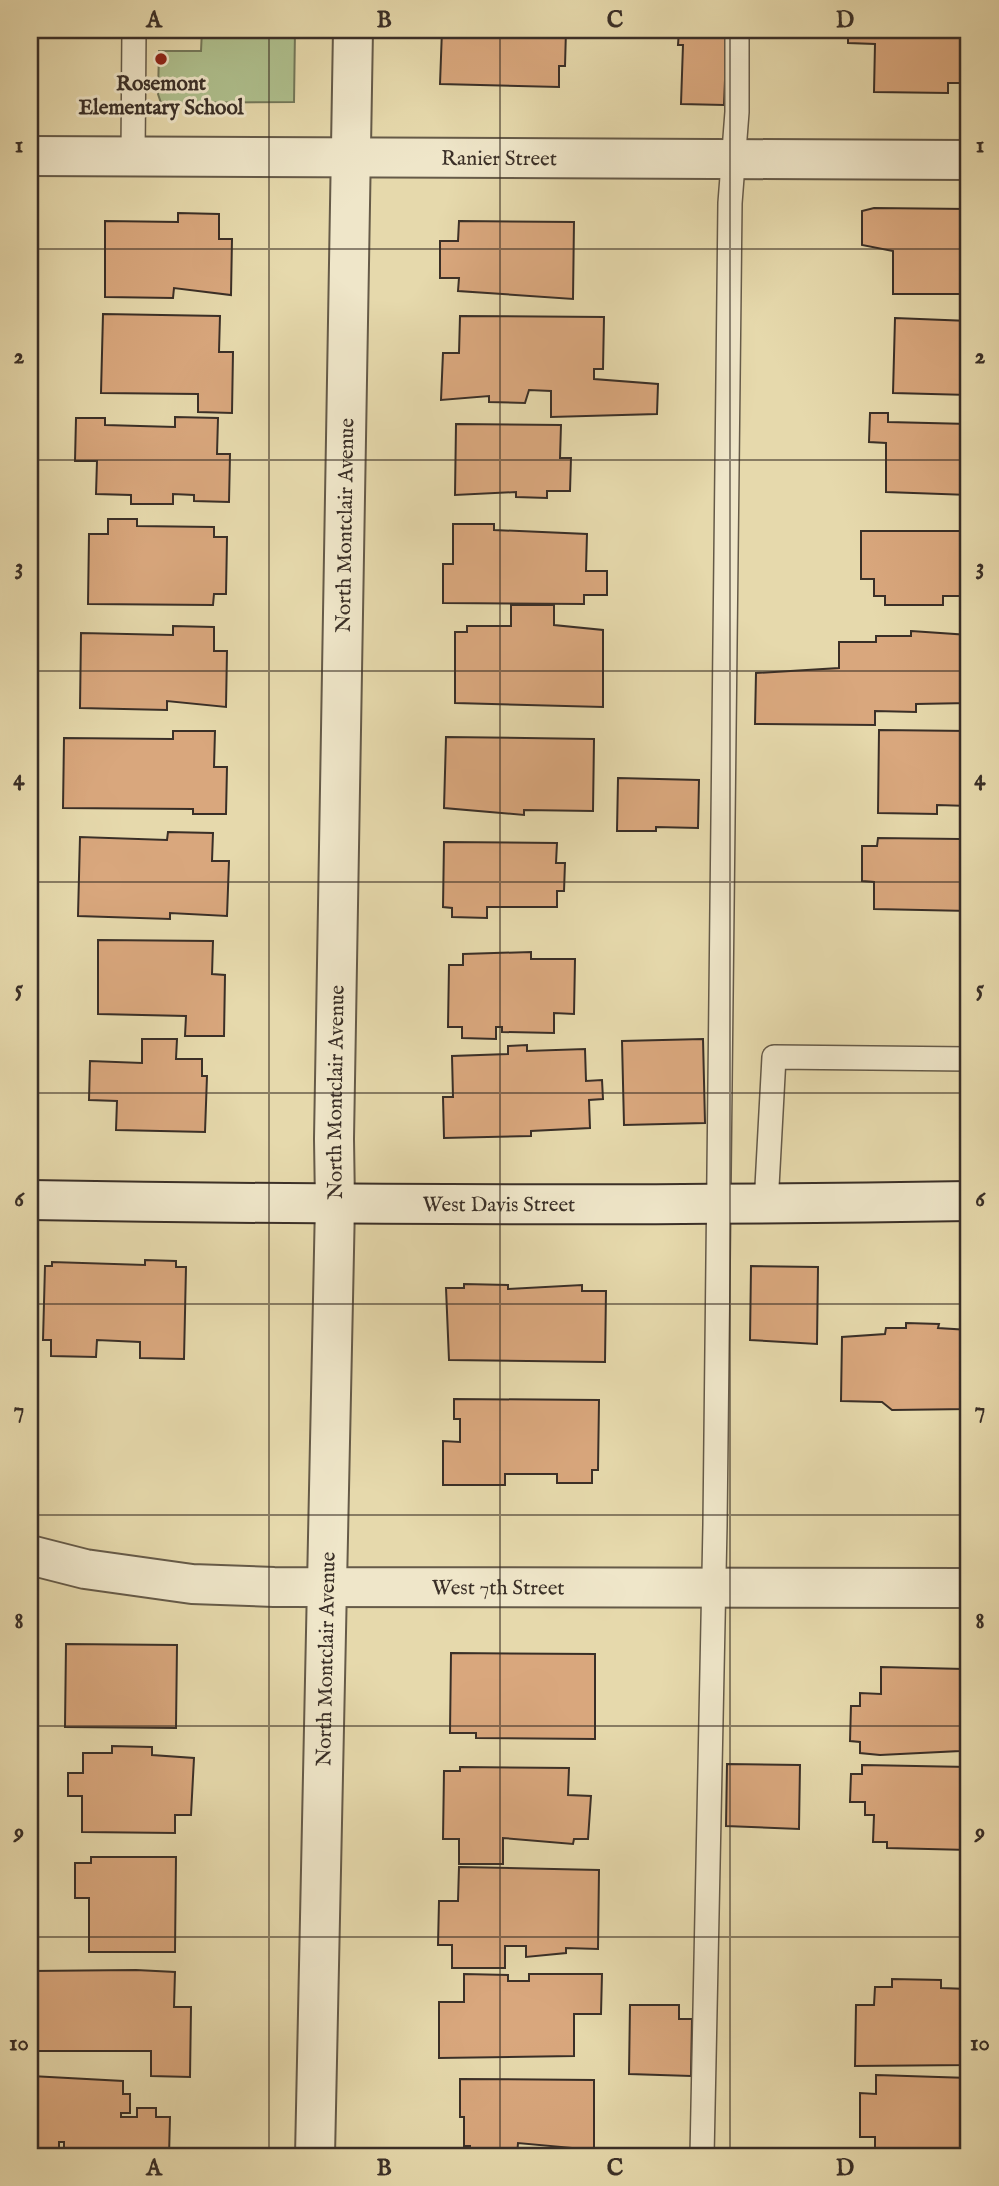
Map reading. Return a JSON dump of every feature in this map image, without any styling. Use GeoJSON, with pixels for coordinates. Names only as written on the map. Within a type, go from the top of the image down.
{"type":"FeatureCollection","features":[{"type":"Feature","properties":{"kind":"street","name":"North Montclair Avenue"},"geometry":{"type":"LineString","coordinates":[[315,2156],[335,1204],[334,1125],[353,30]]}},
{"type":"Feature","properties":{"kind":"street","name":"Ranier Street"},"geometry":{"type":"LineString","coordinates":[[30,156],[969,160]]}},
{"type":"Feature","properties":{"kind":"street","name":"West Davis Street"},"geometry":{"type":"LineString","coordinates":[[30,1200],[719,1205],[969,1201]]}},
{"type":"Feature","properties":{"kind":"street","name":"West 7th Street"},"geometry":{"type":"LineString","coordinates":[[30,1555],[85,1569],[192,1584],[327,1588],[969,1588]]}},
{"type":"Feature","properties":{"kind":"lane"},"geometry":{"type":"LineString","coordinates":[[133,156],[134,30]]}},
{"type":"Feature","properties":{"kind":"lane"},"geometry":{"type":"LineString","coordinates":[[702,2156],[714,1589],[730,203],[737,112],[737,30]]}},
{"type":"Feature","properties":{"kind":"lane"},"geometry":{"type":"LineString","coordinates":[[766,1205],[774,1058],[969,1059]]}},
{"type":"Feature","properties":{"kind":"green space"},"geometry":{"type":"Polygon","coordinates":[[[202,30],[295,30],[294,102],[161,103],[158,94],[159,51],[201,51],[202,30]]]}},
{"type":"Feature","properties":{"kind":"building"},"geometry":{"type":"Polygon","coordinates":[[[442,30],[566,30],[565,66],[559,66],[559,87],[440,84],[442,30]]]}},
{"type":"Feature","properties":{"kind":"building"},"geometry":{"type":"Polygon","coordinates":[[[679,30],[727,30],[724,105],[681,104],[683,45],[678,45],[679,30]]]}},
{"type":"Feature","properties":{"kind":"building"},"geometry":{"type":"Polygon","coordinates":[[[848,30],[969,30],[969,83],[948,83],[948,93],[874,92],[875,44],[848,43],[848,30]]]}},
{"type":"Feature","properties":{"kind":"building"},"geometry":{"type":"Polygon","coordinates":[[[874,208],[969,209],[969,294],[893,294],[893,251],[862,245],[862,211],[874,208]]]}},
{"type":"Feature","properties":{"kind":"building"},"geometry":{"type":"Polygon","coordinates":[[[178,213],[219,214],[219,239],[232,239],[231,295],[174,288],[173,298],[105,297],[105,221],[178,222],[178,213]]]}},
{"type":"Feature","properties":{"kind":"building"},"geometry":{"type":"Polygon","coordinates":[[[459,221],[574,222],[573,299],[458,291],[459,278],[440,278],[440,241],[458,241],[459,221]]]}},
{"type":"Feature","properties":{"kind":"building"},"geometry":{"type":"Polygon","coordinates":[[[103,314],[220,316],[219,352],[233,352],[232,413],[198,412],[198,394],[101,393],[103,314]]]}},
{"type":"Feature","properties":{"kind":"building"},"geometry":{"type":"Polygon","coordinates":[[[460,316],[604,317],[603,369],[594,369],[594,379],[658,384],[657,414],[551,417],[551,391],[529,390],[525,403],[489,402],[489,396],[441,400],[443,353],[459,353],[460,316]]]}},
{"type":"Feature","properties":{"kind":"building"},"geometry":{"type":"Polygon","coordinates":[[[895,318],[969,321],[969,395],[893,393],[895,318]]]}},
{"type":"Feature","properties":{"kind":"building"},"geometry":{"type":"Polygon","coordinates":[[[870,413],[888,413],[888,422],[969,424],[969,495],[886,492],[886,443],[869,442],[870,413]]]}},
{"type":"Feature","properties":{"kind":"building"},"geometry":{"type":"Polygon","coordinates":[[[175,417],[218,418],[217,454],[230,454],[229,502],[194,501],[194,495],[173,494],[173,504],[131,504],[131,495],[96,494],[97,461],[75,461],[76,418],[105,418],[105,425],[175,427],[175,417]]]}},
{"type":"Feature","properties":{"kind":"building"},"geometry":{"type":"Polygon","coordinates":[[[456,424],[561,425],[560,458],[571,458],[570,491],[547,491],[547,498],[516,497],[516,492],[455,495],[456,424]]]}},
{"type":"Feature","properties":{"kind":"building"},"geometry":{"type":"Polygon","coordinates":[[[108,519],[137,519],[137,526],[214,527],[214,537],[227,537],[226,594],[214,594],[213,605],[88,604],[89,534],[108,534],[108,519]]]}},
{"type":"Feature","properties":{"kind":"building"},"geometry":{"type":"Polygon","coordinates":[[[453,524],[494,524],[494,530],[587,534],[586,571],[607,571],[607,595],[584,595],[584,604],[443,603],[443,564],[453,564],[453,524]]]}},
{"type":"Feature","properties":{"kind":"building"},"geometry":{"type":"Polygon","coordinates":[[[861,531],[969,531],[969,596],[943,596],[943,605],[885,605],[885,596],[874,596],[874,579],[861,579],[861,531]]]}},
{"type":"Feature","properties":{"kind":"building"},"geometry":{"type":"Polygon","coordinates":[[[511,605],[554,605],[554,625],[603,630],[603,707],[455,703],[455,632],[467,632],[467,626],[511,626],[511,605]]]}},
{"type":"Feature","properties":{"kind":"building"},"geometry":{"type":"Polygon","coordinates":[[[173,626],[214,627],[214,651],[227,651],[226,707],[167,701],[167,710],[80,708],[81,633],[173,635],[173,626]]]}},
{"type":"Feature","properties":{"kind":"building"},"geometry":{"type":"Polygon","coordinates":[[[911,631],[969,635],[969,703],[916,704],[916,712],[875,711],[875,725],[755,724],[756,673],[839,668],[839,642],[876,642],[876,636],[911,636],[911,631]]]}},
{"type":"Feature","properties":{"kind":"building"},"geometry":{"type":"Polygon","coordinates":[[[879,730],[969,731],[969,806],[937,805],[937,814],[878,813],[879,730]]]}},
{"type":"Feature","properties":{"kind":"building"},"geometry":{"type":"Polygon","coordinates":[[[173,731],[215,731],[214,767],[227,767],[226,814],[193,814],[193,809],[63,808],[64,738],[173,739],[173,731]]]}},
{"type":"Feature","properties":{"kind":"building"},"geometry":{"type":"Polygon","coordinates":[[[446,737],[594,739],[593,811],[524,810],[524,815],[444,808],[446,737]]]}},
{"type":"Feature","properties":{"kind":"building"},"geometry":{"type":"Polygon","coordinates":[[[618,778],[699,780],[698,828],[656,827],[656,831],[617,831],[618,778]]]}},
{"type":"Feature","properties":{"kind":"building"},"geometry":{"type":"Polygon","coordinates":[[[960,830],[969,831],[969,911],[874,909],[874,882],[862,881],[862,846],[877,846],[878,838],[960,839],[960,830]]]}},
{"type":"Feature","properties":{"kind":"building"},"geometry":{"type":"Polygon","coordinates":[[[168,832],[213,833],[212,861],[229,861],[227,916],[170,913],[170,919],[78,916],[80,837],[167,840],[168,832]]]}},
{"type":"Feature","properties":{"kind":"building"},"geometry":{"type":"Polygon","coordinates":[[[444,842],[557,843],[556,863],[565,863],[564,891],[557,891],[557,907],[487,907],[487,918],[452,917],[452,908],[443,907],[444,842]]]}},
{"type":"Feature","properties":{"kind":"building"},"geometry":{"type":"Polygon","coordinates":[[[98,940],[213,941],[212,974],[225,975],[224,1036],[185,1036],[186,1016],[98,1014],[98,940]]]}},
{"type":"Feature","properties":{"kind":"building"},"geometry":{"type":"Polygon","coordinates":[[[531,952],[531,959],[575,959],[574,1014],[554,1013],[554,1033],[502,1032],[502,1027],[496,1027],[496,1039],[462,1038],[462,1027],[448,1027],[449,965],[463,965],[463,954],[531,952]]]}},
{"type":"Feature","properties":{"kind":"building"},"geometry":{"type":"Polygon","coordinates":[[[142,1039],[177,1039],[176,1059],[202,1059],[202,1076],[207,1076],[205,1132],[116,1130],[117,1101],[89,1100],[90,1061],[142,1063],[142,1039]]]}},
{"type":"Feature","properties":{"kind":"building"},"geometry":{"type":"Polygon","coordinates":[[[703,1039],[705,1123],[624,1125],[622,1041],[703,1039]]]}},
{"type":"Feature","properties":{"kind":"building"},"geometry":{"type":"Polygon","coordinates":[[[527,1045],[527,1051],[585,1049],[586,1081],[602,1080],[603,1099],[589,1100],[590,1128],[531,1131],[531,1136],[444,1138],[443,1097],[453,1097],[452,1056],[508,1054],[508,1046],[527,1045]]]}},
{"type":"Feature","properties":{"kind":"building"},"geometry":{"type":"Polygon","coordinates":[[[145,1260],[176,1261],[176,1267],[186,1267],[184,1359],[140,1358],[140,1342],[97,1340],[96,1357],[51,1356],[51,1340],[43,1340],[45,1266],[52,1266],[52,1262],[145,1265],[145,1260]]]}},
{"type":"Feature","properties":{"kind":"building"},"geometry":{"type":"Polygon","coordinates":[[[751,1266],[818,1267],[817,1344],[750,1340],[751,1266]]]}},
{"type":"Feature","properties":{"kind":"building"},"geometry":{"type":"Polygon","coordinates":[[[464,1284],[508,1285],[508,1289],[582,1285],[582,1291],[606,1291],[605,1362],[449,1360],[446,1288],[464,1288],[464,1284]]]}},
{"type":"Feature","properties":{"kind":"building"},"geometry":{"type":"Polygon","coordinates":[[[906,1323],[939,1324],[938,1328],[969,1330],[969,1409],[892,1410],[882,1402],[841,1401],[842,1337],[885,1334],[886,1328],[906,1328],[906,1323]]]}},
{"type":"Feature","properties":{"kind":"building"},"geometry":{"type":"Polygon","coordinates":[[[454,1399],[599,1400],[598,1470],[592,1470],[592,1483],[557,1483],[557,1474],[505,1474],[505,1485],[443,1485],[443,1441],[460,1442],[460,1419],[454,1419],[454,1399]]]}},
{"type":"Feature","properties":{"kind":"building"},"geometry":{"type":"Polygon","coordinates":[[[66,1644],[177,1645],[176,1728],[65,1727],[66,1644]]]}},
{"type":"Feature","properties":{"kind":"building"},"geometry":{"type":"Polygon","coordinates":[[[451,1653],[595,1654],[595,1739],[476,1738],[476,1733],[450,1733],[451,1653]]]}},
{"type":"Feature","properties":{"kind":"building"},"geometry":{"type":"Polygon","coordinates":[[[881,1667],[964,1669],[963,1687],[969,1687],[969,1732],[961,1732],[960,1751],[880,1755],[860,1753],[860,1742],[850,1741],[851,1706],[860,1706],[860,1693],[881,1694],[881,1667]]]}},
{"type":"Feature","properties":{"kind":"building"},"geometry":{"type":"Polygon","coordinates":[[[112,1746],[152,1747],[152,1755],[194,1758],[191,1815],[175,1815],[175,1833],[82,1832],[82,1796],[68,1796],[68,1773],[83,1773],[83,1753],[112,1753],[112,1746]]]}},
{"type":"Feature","properties":{"kind":"building"},"geometry":{"type":"Polygon","coordinates":[[[727,1764],[800,1765],[799,1829],[726,1826],[727,1764]]]}},
{"type":"Feature","properties":{"kind":"building"},"geometry":{"type":"Polygon","coordinates":[[[862,1765],[969,1767],[969,1850],[887,1848],[887,1842],[873,1842],[874,1815],[865,1815],[865,1802],[850,1802],[851,1774],[862,1774],[862,1765]]]}},
{"type":"Feature","properties":{"kind":"building"},"geometry":{"type":"Polygon","coordinates":[[[460,1767],[569,1768],[568,1795],[591,1796],[588,1839],[574,1839],[573,1844],[503,1838],[503,1864],[459,1864],[459,1839],[443,1839],[444,1771],[460,1771],[460,1767]]]}},
{"type":"Feature","properties":{"kind":"building"},"geometry":{"type":"Polygon","coordinates":[[[91,1857],[176,1857],[175,1952],[89,1952],[89,1898],[75,1898],[75,1863],[91,1863],[91,1857]]]}},
{"type":"Feature","properties":{"kind":"building"},"geometry":{"type":"Polygon","coordinates":[[[459,1867],[599,1870],[598,1949],[566,1948],[566,1953],[526,1957],[526,1946],[505,1946],[505,1968],[452,1968],[452,1945],[438,1945],[439,1901],[458,1901],[459,1867]]]}},
{"type":"Feature","properties":{"kind":"building"},"geometry":{"type":"Polygon","coordinates":[[[30,1971],[175,1972],[174,2007],[191,2007],[190,2077],[151,2076],[151,2051],[34,2051],[34,2014],[30,2014],[30,1971]]]}},
{"type":"Feature","properties":{"kind":"building"},"geometry":{"type":"Polygon","coordinates":[[[464,1974],[508,1975],[508,1981],[529,1981],[529,1974],[602,1974],[601,2014],[574,2014],[574,2056],[439,2058],[439,2002],[464,2002],[464,1974]]]}},
{"type":"Feature","properties":{"kind":"building"},"geometry":{"type":"Polygon","coordinates":[[[892,1979],[941,1980],[941,1988],[968,1989],[969,2065],[855,2066],[856,2005],[874,2005],[875,1987],[892,1987],[892,1979]]]}},
{"type":"Feature","properties":{"kind":"building"},"geometry":{"type":"Polygon","coordinates":[[[630,2005],[679,2005],[679,2019],[692,2019],[691,2076],[629,2074],[630,2005]]]}},
{"type":"Feature","properties":{"kind":"building"},"geometry":{"type":"Polygon","coordinates":[[[876,2075],[969,2078],[969,2156],[875,2155],[875,2137],[860,2137],[860,2093],[876,2094],[876,2075]]]}},
{"type":"Feature","properties":{"kind":"building"},"geometry":{"type":"Polygon","coordinates":[[[31,2076],[123,2081],[123,2094],[130,2094],[130,2113],[121,2113],[121,2117],[137,2117],[137,2108],[156,2108],[156,2117],[170,2117],[169,2156],[64,2156],[64,2142],[59,2142],[59,2152],[34,2152],[34,2142],[30,2142],[31,2076]]]}},
{"type":"Feature","properties":{"kind":"building"},"geometry":{"type":"Polygon","coordinates":[[[460,2079],[594,2080],[594,2150],[518,2143],[517,2156],[470,2156],[470,2146],[464,2146],[464,2117],[460,2117],[460,2079]]]}},
{"type":"Feature","properties":{"kind":"place","name":"Rosemont Elementary School"},"geometry":{"type":"Point","coordinates":[161,59]}}]}
